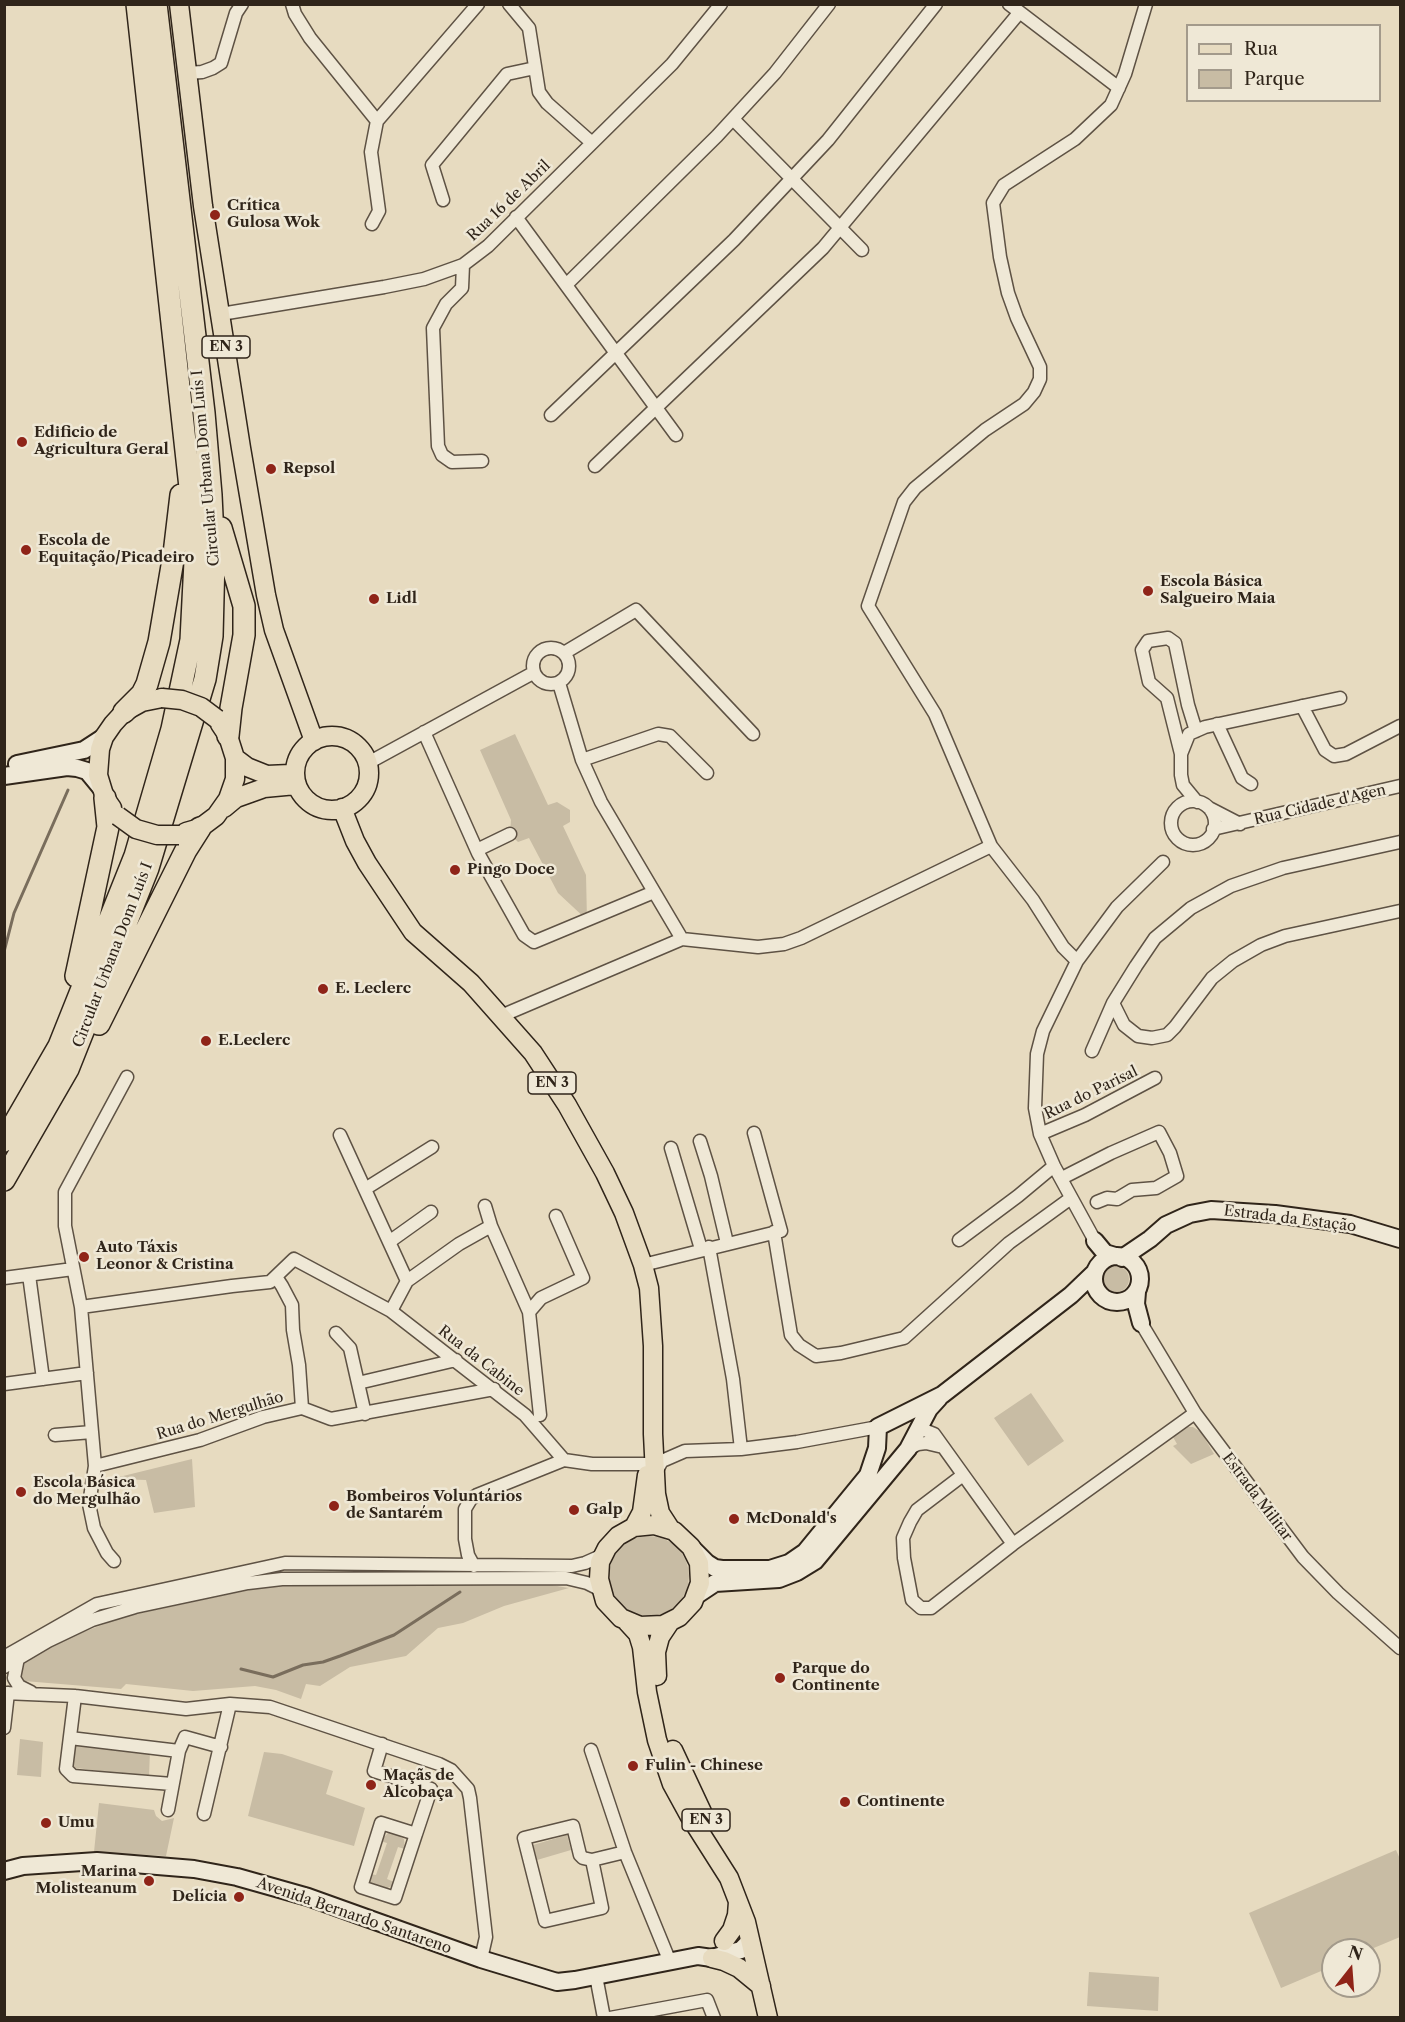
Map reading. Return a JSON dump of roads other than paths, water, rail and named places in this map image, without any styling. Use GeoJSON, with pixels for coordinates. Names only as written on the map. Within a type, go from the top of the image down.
{"type":"FeatureCollection","features":[{"type":"Feature","properties":{"kind":"highway","name":"Circular Urbana Dom Luís I"},"geometry":{"type":"LineString","coordinates":[[4,1140],[59,1046],[135,856],[172,729],[191,640],[196,542],[137,4]]}},
{"type":"Feature","properties":{"kind":"highway","name":"Circular Urbana Dom Luís I"},"geometry":{"type":"LineString","coordinates":[[4,1180],[68,1069],[148,868],[205,679],[212,636],[214,599],[211,495],[204,414],[156,4]]}},
{"type":"Feature","properties":{"kind":"highway"},"geometry":{"type":"LineString","coordinates":[[124,712],[147,684],[159,642],[179,518],[185,448]]}},
{"type":"Feature","properties":{"kind":"highway"},"geometry":{"type":"LineString","coordinates":[[211,495],[244,606],[244,634],[231,708],[223,728]]}},
{"type":"Feature","properties":{"kind":"highway"},"geometry":{"type":"LineString","coordinates":[[59,1046],[62,1023],[79,965],[108,827],[103,793]]}},
{"type":"Feature","properties":{"kind":"highway"},"geometry":{"type":"LineString","coordinates":[[68,1069],[98,1026],[186,850],[208,822]]}},
{"type":"Feature","properties":{"kind":"main road","name":"EN 3"},"geometry":{"type":"LineString","coordinates":[[179,4],[203,206],[266,595],[274,630],[314,741]]}},
{"type":"Feature","properties":{"kind":"main road"},"geometry":{"type":"LineString","coordinates":[[208,822],[228,799],[235,779],[235,758],[223,728],[201,707],[182,700],[162,698],[142,702],[124,712],[104,737],[98,762],[103,793],[118,816],[136,829],[157,835],[179,835],[208,822],[236,798],[295,779]]}},
{"type":"Feature","properties":{"kind":"main road"},"geometry":{"type":"LineString","coordinates":[[330,736],[342,737],[358,747],[368,763],[369,776],[366,788],[359,799],[336,810],[324,809],[312,804],[302,796],[295,779],[296,762],[301,752],[314,741],[330,736]]}},
{"type":"Feature","properties":{"kind":"main road"},"geometry":{"type":"LineString","coordinates":[[235,758],[247,767],[267,775],[295,779]]}},
{"type":"Feature","properties":{"kind":"main road","name":"EN 3"},"geometry":{"type":"LineString","coordinates":[[342,808],[355,841],[367,863],[409,926],[471,983],[533,1053],[567,1105],[615,1193],[643,1265],[649,1288],[652,1468],[660,1513],[671,1530],[693,1549]]}},
{"type":"Feature","properties":{"kind":"main road","name":"EN 3"},"geometry":{"type":"LineString","coordinates":[[634,1527],[642,1512],[652,1468]]}},
{"type":"Feature","properties":{"kind":"main road"},"geometry":{"type":"LineString","coordinates":[[601,1590],[599,1570],[603,1555],[616,1537],[634,1527],[654,1525],[671,1530]]}},
{"type":"Feature","properties":{"kind":"main road"},"geometry":{"type":"LineString","coordinates":[[693,1549],[698,1560],[700,1574],[697,1595]]}},
{"type":"Feature","properties":{"kind":"main road","name":"EN 3"},"geometry":{"type":"LineString","coordinates":[[601,1590],[610,1608],[638,1634],[657,1740],[672,1784],[729,1878],[754,1941],[777,2018]]}},
{"type":"Feature","properties":{"kind":"main road","name":"EN 3"},"geometry":{"type":"LineString","coordinates":[[697,1595],[686,1611],[670,1622],[660,1637],[656,1652],[657,1680],[676,1760],[741,1881],[768,2018]]}},
{"type":"Feature","properties":{"kind":"main road"},"geometry":{"type":"LineString","coordinates":[[627,1622],[646,1627],[670,1622]]}},
{"type":"Feature","properties":{"kind":"main road"},"geometry":{"type":"LineString","coordinates":[[724,1941],[734,1923],[738,1901]]}},
{"type":"Feature","properties":{"kind":"main road"},"geometry":{"type":"LineString","coordinates":[[705,1957],[724,1960],[739,1968],[761,1986]]}},
{"type":"Feature","properties":{"kind":"street"},"geometry":{"type":"LineString","coordinates":[[188,73],[208,70],[221,63],[236,14],[242,4]]}},
{"type":"Feature","properties":{"kind":"street"},"geometry":{"type":"LineString","coordinates":[[292,4],[295,14],[310,38],[377,121]]}},
{"type":"Feature","properties":{"kind":"street"},"geometry":{"type":"LineString","coordinates":[[372,224],[379,212],[371,152],[377,121],[478,4]]}},
{"type":"Feature","properties":{"kind":"street"},"geometry":{"type":"LineString","coordinates":[[509,4],[528,28],[539,92],[547,103],[591,142]]}},
{"type":"Feature","properties":{"kind":"street","name":"Rua 16 de Abril"},"geometry":{"type":"LineString","coordinates":[[221,314],[424,279],[463,265],[488,246],[672,64],[721,4]]}},
{"type":"Feature","properties":{"kind":"street"},"geometry":{"type":"LineString","coordinates":[[567,284],[733,119],[775,73],[829,4]]}},
{"type":"Feature","properties":{"kind":"street"},"geometry":{"type":"LineString","coordinates":[[551,415],[735,240],[828,140],[936,4]]}},
{"type":"Feature","properties":{"kind":"street"},"geometry":{"type":"LineString","coordinates":[[1077,961],[1063,947],[1033,900],[991,846],[935,714],[868,606],[904,502],[915,488],[976,438],[1024,404],[1034,393],[1040,380],[1040,367],[1008,293],[1000,256],[993,203],[1004,184],[1075,139],[1111,105],[1125,74],[1146,4]]}},
{"type":"Feature","properties":{"kind":"street"},"geometry":{"type":"LineString","coordinates":[[595,466],[823,248],[1014,9],[1119,88]]}},
{"type":"Feature","properties":{"kind":"street"},"geometry":{"type":"LineString","coordinates":[[443,200],[432,165],[507,74],[535,68]]}},
{"type":"Feature","properties":{"kind":"street"},"geometry":{"type":"LineString","coordinates":[[733,119],[862,250]]}},
{"type":"Feature","properties":{"kind":"street"},"geometry":{"type":"LineString","coordinates":[[516,217],[676,435]]}},
{"type":"Feature","properties":{"kind":"street"},"geometry":{"type":"LineString","coordinates":[[463,265],[462,288],[446,304],[433,328],[438,446],[442,455],[452,462],[482,461]]}},
{"type":"Feature","properties":{"kind":"street"},"geometry":{"type":"LineString","coordinates":[[564,653],[636,610],[753,734]]}},
{"type":"Feature","properties":{"kind":"street"},"geometry":{"type":"LineString","coordinates":[[1183,785],[1171,824],[1173,832],[1183,842],[1190,844],[1204,841],[1213,829],[1214,822],[1209,808],[1197,802],[1183,785],[1181,754],[1167,698],[1149,682],[1142,650],[1148,641],[1168,638],[1175,643],[1196,731]]}},
{"type":"Feature","properties":{"kind":"street"},"geometry":{"type":"LineString","coordinates":[[553,648],[564,653],[569,669],[567,675],[559,683],[553,685],[542,682],[533,673],[533,660],[541,651],[553,648]]}},
{"type":"Feature","properties":{"kind":"street"},"geometry":{"type":"LineString","coordinates":[[368,763],[533,673]]}},
{"type":"Feature","properties":{"kind":"street"},"geometry":{"type":"LineString","coordinates":[[559,683],[582,760],[601,801],[681,939]]}},
{"type":"Feature","properties":{"kind":"street"},"geometry":{"type":"LineString","coordinates":[[1160,693],[1183,684]]}},
{"type":"Feature","properties":{"kind":"street"},"geometry":{"type":"LineString","coordinates":[[1181,754],[1189,734],[1196,731],[1217,724],[1340,698]]}},
{"type":"Feature","properties":{"kind":"street"},"geometry":{"type":"LineString","coordinates":[[1302,706],[1325,750],[1334,756],[1346,754],[1401,726]]}},
{"type":"Feature","properties":{"kind":"street"},"geometry":{"type":"LineString","coordinates":[[1217,724],[1242,778],[1251,784]]}},
{"type":"Feature","properties":{"kind":"street"},"geometry":{"type":"LineString","coordinates":[[424,732],[477,850],[524,935],[534,942],[654,892]]}},
{"type":"Feature","properties":{"kind":"street"},"geometry":{"type":"LineString","coordinates":[[582,760],[658,734],[670,736],[707,773]]}},
{"type":"Feature","properties":{"kind":"street"},"geometry":{"type":"LineString","coordinates":[[4,776],[84,750],[104,737]]}},
{"type":"Feature","properties":{"kind":"street"},"geometry":{"type":"LineString","coordinates":[[4,766],[77,768],[87,771],[103,793]]}},
{"type":"Feature","properties":{"kind":"street","name":"Rua Cidade d'Agen"},"geometry":{"type":"LineString","coordinates":[[1213,829],[1401,786]]}},
{"type":"Feature","properties":{"kind":"street"},"geometry":{"type":"LineString","coordinates":[[1174,812],[1184,803],[1197,802]]}},
{"type":"Feature","properties":{"kind":"street","name":"Rua Cidade d'Agen"},"geometry":{"type":"LineString","coordinates":[[1209,808],[1240,824]]}},
{"type":"Feature","properties":{"kind":"street"},"geometry":{"type":"LineString","coordinates":[[477,850],[510,834]]}},
{"type":"Feature","properties":{"kind":"street"},"geometry":{"type":"LineString","coordinates":[[1092,1051],[1113,1003],[1155,938],[1191,908],[1231,886],[1282,868],[1401,842]]}},
{"type":"Feature","properties":{"kind":"street"},"geometry":{"type":"LineString","coordinates":[[501,1016],[681,939],[758,947],[784,944],[801,938],[991,846]]}},
{"type":"Feature","properties":{"kind":"street"},"geometry":{"type":"LineString","coordinates":[[1071,1294],[1087,1292],[1100,1295],[1110,1301],[1120,1302],[1130,1299],[1137,1292],[1140,1282],[1139,1272],[1124,1260],[1105,1253],[1095,1241],[1054,1166],[1040,1134],[1035,1108],[1037,1054],[1043,1031],[1077,961],[1094,936],[1128,895],[1163,862]]}},
{"type":"Feature","properties":{"kind":"street"},"geometry":{"type":"LineString","coordinates":[[1113,1003],[1124,1025],[1138,1036],[1152,1038],[1167,1035],[1175,1028],[1212,978],[1233,961],[1261,945],[1285,936],[1401,911]]}},
{"type":"Feature","properties":{"kind":"street"},"geometry":{"type":"LineString","coordinates":[[114,1561],[107,1553],[94,1528],[89,1504],[95,1466],[81,1307],[65,1226],[65,1192],[127,1077]]}},
{"type":"Feature","properties":{"kind":"street","name":"Rua do Parisal"},"geometry":{"type":"LineString","coordinates":[[1040,1134],[1085,1115],[1155,1078]]}},
{"type":"Feature","properties":{"kind":"street"},"geometry":{"type":"LineString","coordinates":[[1062,1178],[1159,1132],[1170,1153],[1177,1176],[1156,1188],[1132,1190],[1117,1199],[1107,1198],[1097,1202]]}},
{"type":"Feature","properties":{"kind":"street"},"geometry":{"type":"LineString","coordinates":[[643,1265],[780,1230],[754,1133]]}},
{"type":"Feature","properties":{"kind":"street"},"geometry":{"type":"LineString","coordinates":[[340,1134],[407,1281]]}},
{"type":"Feature","properties":{"kind":"street"},"geometry":{"type":"LineString","coordinates":[[700,1141],[727,1243]]}},
{"type":"Feature","properties":{"kind":"street"},"geometry":{"type":"LineString","coordinates":[[365,1189],[432,1147]]}},
{"type":"Feature","properties":{"kind":"street"},"geometry":{"type":"LineString","coordinates":[[671,1148],[705,1248],[733,1379],[741,1449]]}},
{"type":"Feature","properties":{"kind":"street"},"geometry":{"type":"LineString","coordinates":[[959,1240],[1054,1166]]}},
{"type":"Feature","properties":{"kind":"street"},"geometry":{"type":"LineString","coordinates":[[774,1232],[791,1335],[798,1345],[816,1356],[841,1353],[904,1338],[1009,1243],[1071,1198]]}},
{"type":"Feature","properties":{"kind":"street"},"geometry":{"type":"LineString","coordinates":[[485,1206],[491,1226],[530,1312],[540,1415]]}},
{"type":"Feature","properties":{"kind":"street","name":"Estrada da Estação"},"geometry":{"type":"LineString","coordinates":[[1124,1260],[1140,1254],[1150,1239],[1166,1224],[1200,1211],[1220,1210],[1284,1215],[1350,1224],[1401,1239]]}},
{"type":"Feature","properties":{"kind":"street"},"geometry":{"type":"LineString","coordinates":[[389,1242],[431,1212]]}},
{"type":"Feature","properties":{"kind":"street"},"geometry":{"type":"LineString","coordinates":[[530,1312],[542,1298],[583,1278],[556,1216]]}},
{"type":"Feature","properties":{"kind":"street"},"geometry":{"type":"LineString","coordinates":[[391,1311],[407,1281],[459,1244],[491,1226]]}},
{"type":"Feature","properties":{"kind":"street"},"geometry":{"type":"LineString","coordinates":[[1095,1241],[1097,1269],[1095,1286],[1100,1295]]}},
{"type":"Feature","properties":{"kind":"street","name":"Rua da Cabine"},"geometry":{"type":"LineString","coordinates":[[276,1277],[294,1259],[391,1311],[494,1389],[536,1426],[564,1460]]}},
{"type":"Feature","properties":{"kind":"street"},"geometry":{"type":"LineString","coordinates":[[697,1595],[715,1583],[779,1579],[815,1561],[908,1449],[927,1431],[929,1409],[942,1395],[1071,1294],[1105,1260],[1124,1260]]}},
{"type":"Feature","properties":{"kind":"street"},"geometry":{"type":"LineString","coordinates":[[4,1278],[73,1269]]}},
{"type":"Feature","properties":{"kind":"street"},"geometry":{"type":"LineString","coordinates":[[29,1275],[43,1379]]}},
{"type":"Feature","properties":{"kind":"street"},"geometry":{"type":"LineString","coordinates":[[81,1307],[270,1282],[276,1277],[292,1305],[302,1408]]}},
{"type":"Feature","properties":{"kind":"street","name":"Estrada Militar"},"geometry":{"type":"LineString","coordinates":[[1137,1292],[1136,1304],[1141,1323]]}},
{"type":"Feature","properties":{"kind":"street","name":"Estrada Militar"},"geometry":{"type":"LineString","coordinates":[[1120,1302],[1141,1323],[1195,1413],[1303,1557],[1338,1593],[1401,1648]]}},
{"type":"Feature","properties":{"kind":"street"},"geometry":{"type":"LineString","coordinates":[[336,1333],[350,1348],[365,1414]]}},
{"type":"Feature","properties":{"kind":"street"},"geometry":{"type":"LineString","coordinates":[[358,1383],[456,1360]]}},
{"type":"Feature","properties":{"kind":"street"},"geometry":{"type":"LineString","coordinates":[[4,1384],[87,1373]]}},
{"type":"Feature","properties":{"kind":"street","name":"Rua do Mergulhão"},"geometry":{"type":"LineString","coordinates":[[95,1466],[200,1440],[263,1418],[302,1408],[331,1419],[494,1389]]}},
{"type":"Feature","properties":{"kind":"street"},"geometry":{"type":"LineString","coordinates":[[474,1566],[468,1556],[465,1539],[465,1509],[471,1499],[477,1494],[564,1460],[652,1468],[685,1450],[741,1449],[797,1442],[883,1424],[942,1395]]}},
{"type":"Feature","properties":{"kind":"street"},"geometry":{"type":"LineString","coordinates":[[963,1475],[917,1510],[903,1538],[904,1558],[912,1600],[921,1608],[931,1608],[1013,1544],[1195,1413]]}},
{"type":"Feature","properties":{"kind":"street"},"geometry":{"type":"LineString","coordinates":[[883,1424],[902,1425],[907,1431],[908,1449]]}},
{"type":"Feature","properties":{"kind":"street"},"geometry":{"type":"LineString","coordinates":[[693,1549],[707,1563],[722,1569],[770,1569],[797,1558],[805,1552],[868,1475],[878,1448],[883,1424]]}},
{"type":"Feature","properties":{"kind":"street"},"geometry":{"type":"LineString","coordinates":[[927,1431],[943,1447],[1013,1544]]}},
{"type":"Feature","properties":{"kind":"street"},"geometry":{"type":"LineString","coordinates":[[55,1435],[92,1432]]}},
{"type":"Feature","properties":{"kind":"street"},"geometry":{"type":"LineString","coordinates":[[908,1449],[926,1443],[943,1447]]}},
{"type":"Feature","properties":{"kind":"street"},"geometry":{"type":"LineString","coordinates":[[455,1566],[462,1555],[465,1539]]}},
{"type":"Feature","properties":{"kind":"street"},"geometry":{"type":"LineString","coordinates":[[4,1657],[96,1604],[285,1563],[572,1566],[603,1555]]}},
{"type":"Feature","properties":{"kind":"street"},"geometry":{"type":"LineString","coordinates":[[4,1667],[48,1641],[92,1620],[135,1607],[248,1583],[282,1579],[566,1578],[587,1583],[601,1590]]}},
{"type":"Feature","properties":{"kind":"street"},"geometry":{"type":"LineString","coordinates":[[18,1658],[14,1678],[19,1686],[32,1693]]}},
{"type":"Feature","properties":{"kind":"street"},"geometry":{"type":"LineString","coordinates":[[4,1728],[6,1693],[75,1696],[186,1709],[230,1704],[270,1707],[382,1744],[451,1770],[468,1790],[480,1871],[486,1937],[481,1959]]}},
{"type":"Feature","properties":{"kind":"street"},"geometry":{"type":"LineString","coordinates":[[75,1696],[66,1769],[73,1776],[172,1784]]}},
{"type":"Feature","properties":{"kind":"street"},"geometry":{"type":"LineString","coordinates":[[204,1814],[230,1704]]}},
{"type":"Feature","properties":{"kind":"street"},"geometry":{"type":"LineString","coordinates":[[168,1810],[179,1751],[185,1737],[221,1747]]}},
{"type":"Feature","properties":{"kind":"street"},"geometry":{"type":"LineString","coordinates":[[70,1738],[179,1751]]}},
{"type":"Feature","properties":{"kind":"street"},"geometry":{"type":"LineString","coordinates":[[382,1744],[374,1771],[430,1789],[416,1834],[395,1898],[361,1887],[381,1823],[416,1834]]}},
{"type":"Feature","properties":{"kind":"street"},"geometry":{"type":"LineString","coordinates":[[591,1750],[625,1852],[670,1962]]}},
{"type":"Feature","properties":{"kind":"street"},"geometry":{"type":"LineString","coordinates":[[592,1860],[602,1908],[545,1921],[524,1838],[573,1826],[580,1855],[587,1860],[625,1852]]}},
{"type":"Feature","properties":{"kind":"street","name":"Avenida Bernardo Santareno"},"geometry":{"type":"LineString","coordinates":[[4,1871],[23,1866],[97,1861],[194,1869],[237,1876],[308,1897],[481,1959],[557,1982],[741,1950],[754,1941]]}},
{"type":"Feature","properties":{"kind":"street"},"geometry":{"type":"LineString","coordinates":[[724,1941],[754,1941]]}},
{"type":"Feature","properties":{"kind":"street","name":"Avenida Bernardo Santareno"},"geometry":{"type":"LineString","coordinates":[[705,1957],[724,1941]]}},
{"type":"Feature","properties":{"kind":"street"},"geometry":{"type":"LineString","coordinates":[[596,1976],[604,2018]]}},
{"type":"Feature","properties":{"kind":"street"},"geometry":{"type":"LineString","coordinates":[[610,2018],[707,2000],[714,2018]]}},
{"type":"Feature","properties":{"kind":"waterway"},"geometry":{"type":"LineString","coordinates":[[4,952],[14,913],[68,790]]}},
{"type":"Feature","properties":{"kind":"waterway"},"geometry":{"type":"LineString","coordinates":[[241,1669],[273,1677],[303,1665],[323,1662],[394,1635],[460,1592]]}},
{"type":"Feature","properties":{"kind":"place","name":"Crítica Gulosa Wok"},"geometry":{"type":"Point","coordinates":[215,215]}},
{"type":"Feature","properties":{"kind":"place","name":"Edificio de Agricultura Geral"},"geometry":{"type":"Point","coordinates":[22,442]}},
{"type":"Feature","properties":{"kind":"place","name":"Repsol"},"geometry":{"type":"Point","coordinates":[271,469]}},
{"type":"Feature","properties":{"kind":"place","name":"Escola de Equitação/Picadeiro"},"geometry":{"type":"Point","coordinates":[26,550]}},
{"type":"Feature","properties":{"kind":"place","name":"Escola Básica Salgueiro Maia"},"geometry":{"type":"Point","coordinates":[1148,591]}},
{"type":"Feature","properties":{"kind":"place","name":"Lidl"},"geometry":{"type":"Point","coordinates":[374,599]}},
{"type":"Feature","properties":{"kind":"place","name":"Pingo Doce"},"geometry":{"type":"Point","coordinates":[455,870]}},
{"type":"Feature","properties":{"kind":"place","name":"E. Leclerc"},"geometry":{"type":"Point","coordinates":[323,989]}},
{"type":"Feature","properties":{"kind":"place","name":"E.Leclerc"},"geometry":{"type":"Point","coordinates":[206,1041]}},
{"type":"Feature","properties":{"kind":"place","name":"Auto Táxis Leonor & Cristina"},"geometry":{"type":"Point","coordinates":[84,1257]}},
{"type":"Feature","properties":{"kind":"place","name":"Escola Básica do Mergulhão"},"geometry":{"type":"Point","coordinates":[21,1492]}},
{"type":"Feature","properties":{"kind":"place","name":"Bombeiros Voluntários de Santarém"},"geometry":{"type":"Point","coordinates":[334,1506]}},
{"type":"Feature","properties":{"kind":"place","name":"Galp"},"geometry":{"type":"Point","coordinates":[574,1510]}},
{"type":"Feature","properties":{"kind":"place","name":"McDonald's"},"geometry":{"type":"Point","coordinates":[734,1519]}},
{"type":"Feature","properties":{"kind":"place","name":"Parque do Continente"},"geometry":{"type":"Point","coordinates":[780,1678]}},
{"type":"Feature","properties":{"kind":"place","name":"Fulin - Chinese"},"geometry":{"type":"Point","coordinates":[633,1766]}},
{"type":"Feature","properties":{"kind":"place","name":"Maçãs de Alcobaça"},"geometry":{"type":"Point","coordinates":[371,1785]}},
{"type":"Feature","properties":{"kind":"place","name":"Continente"},"geometry":{"type":"Point","coordinates":[845,1802]}},
{"type":"Feature","properties":{"kind":"place","name":"Umu"},"geometry":{"type":"Point","coordinates":[46,1823]}},
{"type":"Feature","properties":{"kind":"place","name":"Marina Molisteanum"},"geometry":{"type":"Point","coordinates":[149,1881]}},
{"type":"Feature","properties":{"kind":"place","name":"Delícia"},"geometry":{"type":"Point","coordinates":[239,1897]}}]}
